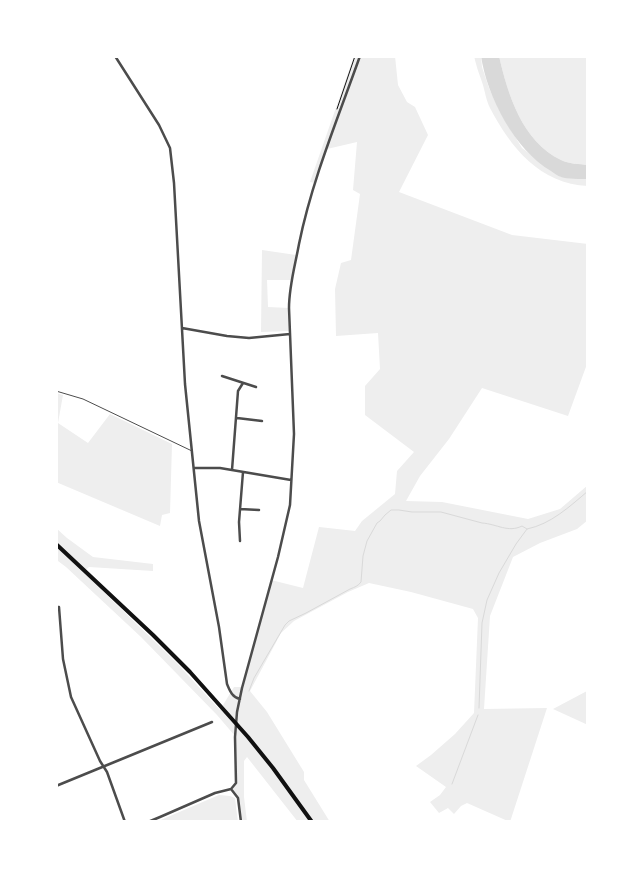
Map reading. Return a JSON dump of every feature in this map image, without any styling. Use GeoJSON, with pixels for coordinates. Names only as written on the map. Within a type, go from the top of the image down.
{"type":"FeatureCollection","features":[{"type":"Feature","properties":{"kind":"main road"},"geometry":{"type":"LineString","coordinates":[[56,544],[160,641],[190,672],[243,731],[273,768],[312,822]]}},
{"type":"Feature","properties":{"kind":"street"},"geometry":{"type":"LineString","coordinates":[[115,56],[159,125],[170,148],[174,183],[185,384],[199,521],[219,627],[227,684],[235,697],[240,698]]}},
{"type":"Feature","properties":{"kind":"street"},"geometry":{"type":"LineString","coordinates":[[148,822],[215,793],[231,789],[236,783],[236,716],[288,520],[290,505],[294,434],[290,289],[309,200],[360,56]]}},
{"type":"Feature","properties":{"kind":"street"},"geometry":{"type":"LineString","coordinates":[[182,328],[248,338],[290,334]]}},
{"type":"Feature","properties":{"kind":"street"},"geometry":{"type":"LineString","coordinates":[[222,376],[256,387]]}},
{"type":"Feature","properties":{"kind":"street"},"geometry":{"type":"LineString","coordinates":[[232,470],[238,391],[243,383]]}},
{"type":"Feature","properties":{"kind":"street"},"geometry":{"type":"LineString","coordinates":[[237,418],[262,421]]}},
{"type":"Feature","properties":{"kind":"street"},"geometry":{"type":"LineString","coordinates":[[194,468],[220,468],[292,480]]}},
{"type":"Feature","properties":{"kind":"street"},"geometry":{"type":"LineString","coordinates":[[240,541],[243,472]]}},
{"type":"Feature","properties":{"kind":"street"},"geometry":{"type":"LineString","coordinates":[[240,509],[259,510]]}},
{"type":"Feature","properties":{"kind":"street"},"geometry":{"type":"LineString","coordinates":[[57,607],[63,659],[71,697],[104,766],[125,822]]}},
{"type":"Feature","properties":{"kind":"street"},"geometry":{"type":"LineString","coordinates":[[56,786],[212,722]]}},
{"type":"Feature","properties":{"kind":"street"},"geometry":{"type":"LineString","coordinates":[[231,789],[238,798],[241,822]]}},
{"type":"Feature","properties":{"kind":"lane"},"geometry":{"type":"LineString","coordinates":[[56,391],[83,399],[192,451]]}},
{"type":"Feature","properties":{"kind":"shaded area"},"geometry":{"type":"Polygon","coordinates":[[[354,56],[395,56],[398,85],[407,102],[415,107],[428,135],[399,192],[512,235],[588,244],[588,364],[568,416],[482,388],[449,439],[420,476],[406,501],[442,502],[528,519],[560,509],[588,485],[588,520],[577,529],[540,543],[513,557],[490,616],[484,709],[547,708],[510,822],[467,803],[461,806],[454,814],[448,808],[439,813],[430,802],[440,795],[446,787],[416,766],[455,734],[474,713],[478,618],[473,609],[369,583],[294,621],[281,633],[250,691],[267,712],[304,772],[304,780],[330,822],[298,822],[247,757],[244,761],[244,797],[247,822],[241,822],[238,798],[231,789],[236,783],[235,736],[141,637],[66,567],[58,561],[56,562],[56,528],[93,557],[153,564],[153,571],[89,567],[83,572],[176,662],[220,710],[234,687],[242,687],[271,580],[303,588],[319,527],[355,531],[362,521],[395,494],[397,471],[414,452],[365,415],[365,386],[380,369],[378,333],[336,336],[335,289],[341,263],[351,260],[360,194],[353,190],[357,142],[327,149],[315,183],[310,182],[354,56]]]}},
{"type":"Feature","properties":{"kind":"shaded area"},"geometry":{"type":"Polygon","coordinates":[[[474,56],[481,56],[482,67],[489,88],[500,112],[522,148],[561,177],[588,179],[588,186],[571,184],[555,179],[541,171],[518,150],[507,137],[487,102],[474,56]]]}},
{"type":"Feature","properties":{"kind":"shaded area"},"geometry":{"type":"Polygon","coordinates":[[[481,56],[499,56],[512,101],[519,116],[536,141],[548,152],[564,161],[588,165],[588,179],[560,177],[538,162],[526,150],[496,105],[484,72],[481,56]]]}},
{"type":"Feature","properties":{"kind":"shaded area"},"geometry":{"type":"Polygon","coordinates":[[[499,56],[588,56],[588,165],[564,161],[548,152],[536,141],[527,129],[512,101],[499,56]]]}},
{"type":"Feature","properties":{"kind":"shaded area"},"geometry":{"type":"Polygon","coordinates":[[[262,250],[296,255],[291,280],[267,280],[268,307],[289,308],[290,331],[261,332],[262,250]]]}},
{"type":"Feature","properties":{"kind":"shaded area"},"geometry":{"type":"Polygon","coordinates":[[[56,393],[63,395],[58,423],[88,443],[110,414],[172,444],[170,513],[162,515],[160,526],[56,482],[56,393]]]}},
{"type":"Feature","properties":{"kind":"shaded area"},"geometry":{"type":"Polygon","coordinates":[[[587,691],[588,725],[553,709],[587,691]]]}},
{"type":"Feature","properties":{"kind":"shaded area"},"geometry":{"type":"Polygon","coordinates":[[[219,795],[235,798],[238,822],[156,822],[219,795]]]}},
{"type":"Feature","properties":{"kind":"waterway"},"geometry":{"type":"LineString","coordinates":[[479,708],[482,623],[487,600],[499,573],[527,529],[552,519],[588,491]]}},
{"type":"Feature","properties":{"kind":"waterway"},"geometry":{"type":"LineString","coordinates":[[249,691],[254,678],[289,621],[361,582],[363,556],[367,541],[377,523],[391,510],[441,512],[502,528],[512,529],[522,526],[527,529]]}},
{"type":"Feature","properties":{"kind":"waterway"},"geometry":{"type":"LineString","coordinates":[[452,784],[478,715]]}}]}
